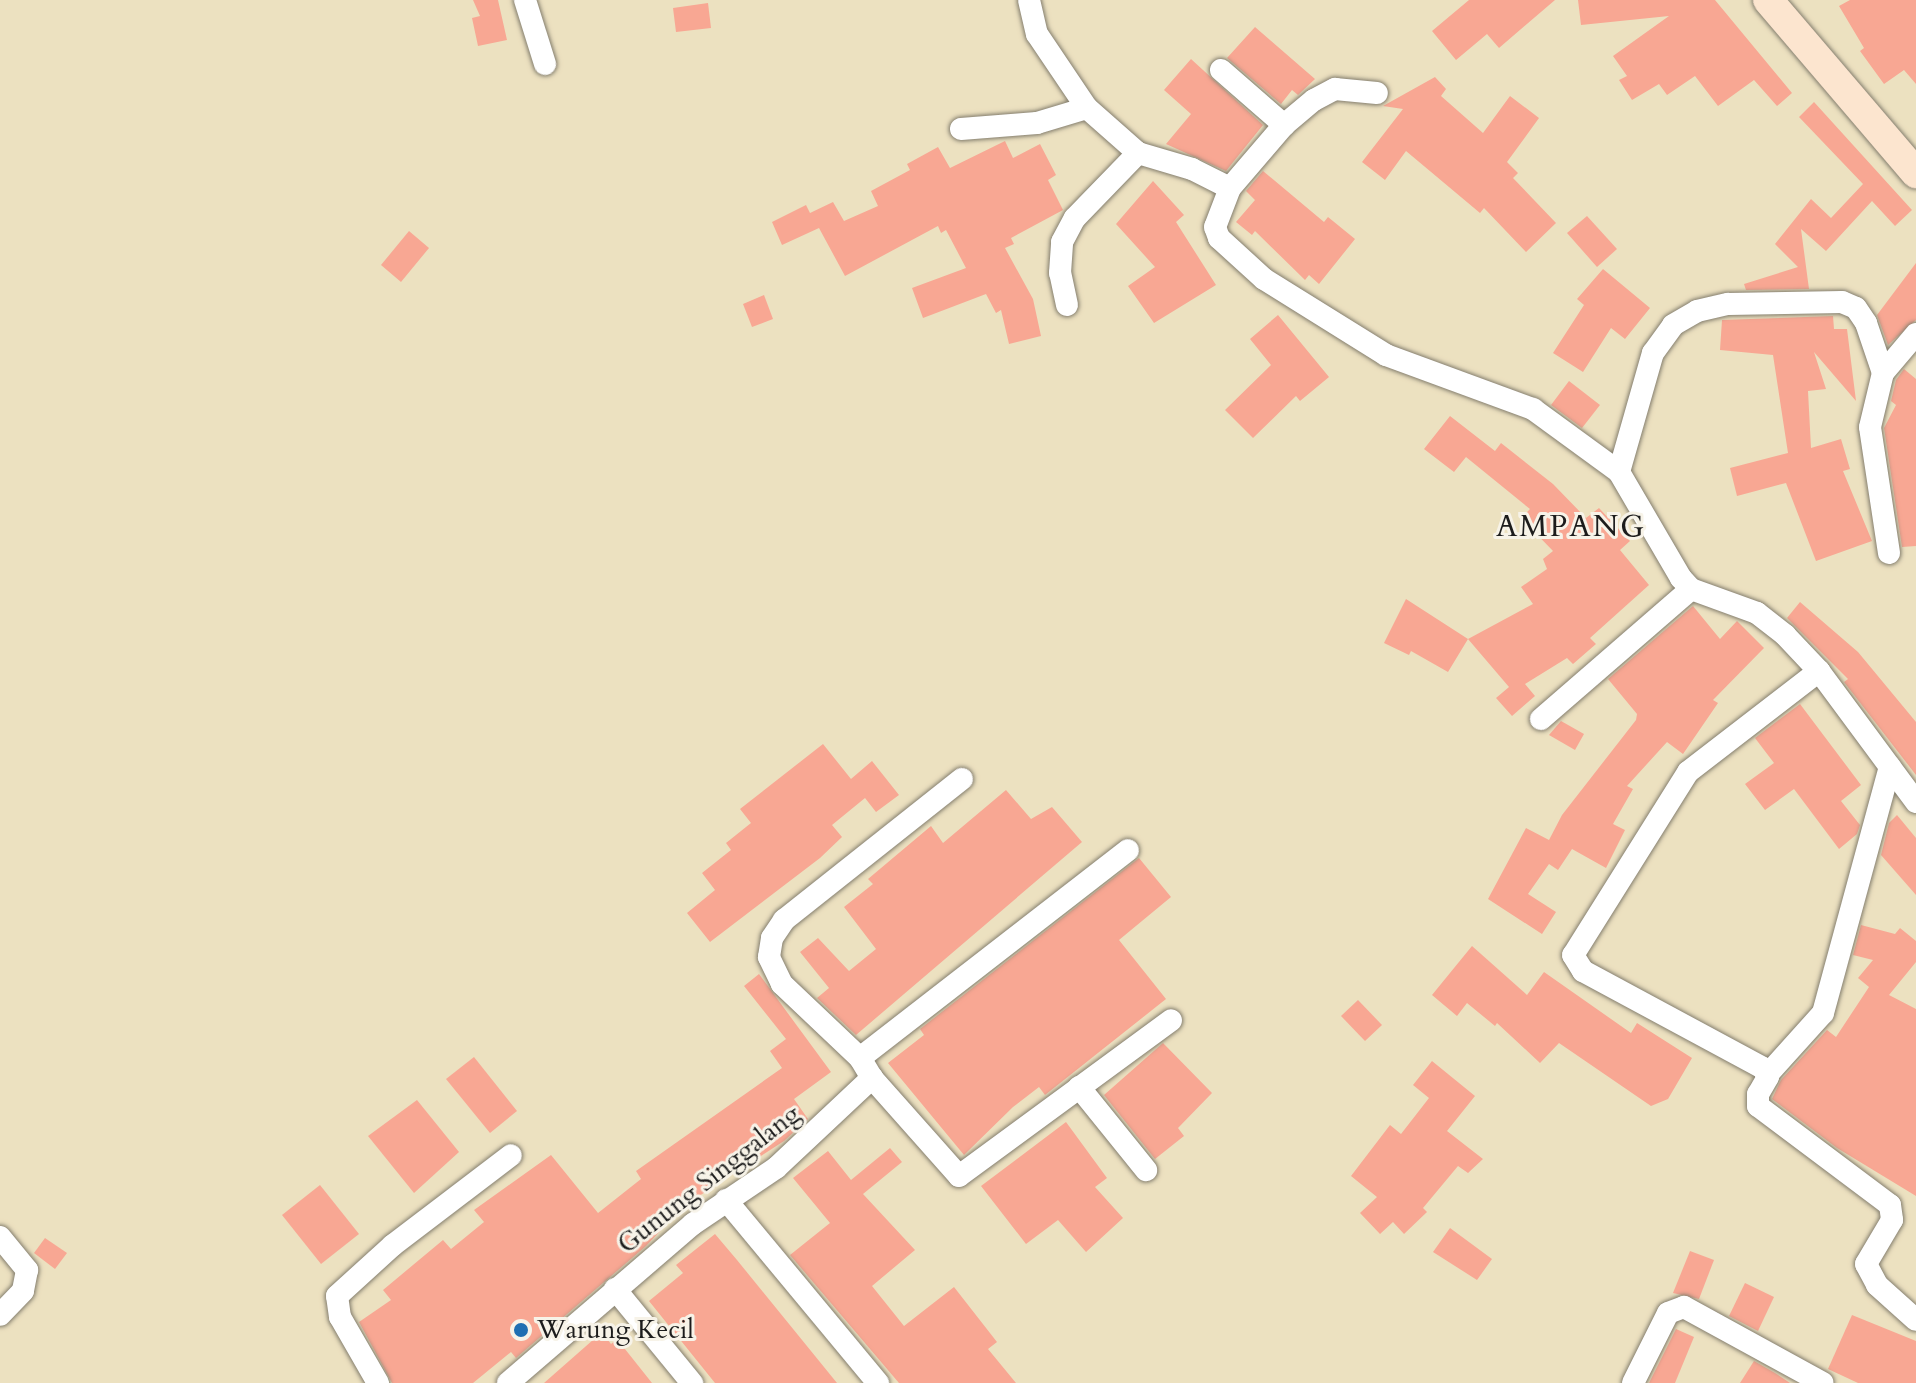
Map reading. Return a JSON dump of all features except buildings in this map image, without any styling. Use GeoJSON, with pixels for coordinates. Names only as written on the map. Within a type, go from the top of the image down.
{"type":"FeatureCollection","features":[{"type":"Feature","properties":{"kind":"main road"},"geometry":{"type":"LineString","coordinates":[[1768,0],[1916,173]]}},
{"type":"Feature","properties":{"kind":"street"},"geometry":{"type":"LineString","coordinates":[[525,0],[545,64]]}},
{"type":"Feature","properties":{"kind":"street"},"geometry":{"type":"LineString","coordinates":[[1029,0],[1037,34],[1087,108],[1138,153],[1192,169],[1230,188]]}},
{"type":"Feature","properties":{"kind":"street"},"geometry":{"type":"LineString","coordinates":[[1221,70],[1284,125]]}},
{"type":"Feature","properties":{"kind":"street"},"geometry":{"type":"LineString","coordinates":[[1377,93],[1335,89],[1284,125],[1230,188],[1215,227],[1219,238],[1264,279],[1386,355],[1533,409],[1619,472],[1691,589],[1764,618],[1819,671],[1916,802]]}},
{"type":"Feature","properties":{"kind":"street"},"geometry":{"type":"LineString","coordinates":[[961,129],[1037,123],[1087,108]]}},
{"type":"Feature","properties":{"kind":"street"},"geometry":{"type":"LineString","coordinates":[[1067,305],[1060,273],[1062,242],[1075,218],[1138,153]]}},
{"type":"Feature","properties":{"kind":"street"},"geometry":{"type":"LineString","coordinates":[[1619,472],[1653,353],[1673,325],[1697,311],[1728,304],[1842,302],[1856,308],[1866,323],[1883,373]]}},
{"type":"Feature","properties":{"kind":"street"},"geometry":{"type":"LineString","coordinates":[[1889,553],[1870,427],[1883,373],[1916,334]]}},
{"type":"Feature","properties":{"kind":"street"},"geometry":{"type":"LineString","coordinates":[[1541,719],[1691,589]]}},
{"type":"Feature","properties":{"kind":"street"},"geometry":{"type":"LineString","coordinates":[[1768,1074],[1583,971],[1573,955],[1688,772],[1819,671]]}},
{"type":"Feature","properties":{"kind":"street"},"geometry":{"type":"LineString","coordinates":[[1890,767],[1823,1013],[1768,1074],[1758,1106],[1890,1205],[1892,1220],[1866,1264],[1877,1285],[1916,1320]]}},
{"type":"Feature","properties":{"kind":"street"},"geometry":{"type":"LineString","coordinates":[[962,779],[784,920],[772,938],[769,957],[782,984],[866,1068],[959,1176],[1171,1020]]}},
{"type":"Feature","properties":{"kind":"street","name":"Gunung Singgalang"},"geometry":{"type":"LineString","coordinates":[[523,1379],[615,1289],[726,1200],[776,1168],[866,1068],[1128,850]]}},
{"type":"Feature","properties":{"kind":"street"},"geometry":{"type":"LineString","coordinates":[[1079,1087],[1146,1170]]}},
{"type":"Feature","properties":{"kind":"street"},"geometry":{"type":"LineString","coordinates":[[378,1383],[345,1326],[337,1296],[393,1245],[511,1155]]}},
{"type":"Feature","properties":{"kind":"street"},"geometry":{"type":"LineString","coordinates":[[726,1200],[878,1383]]}},
{"type":"Feature","properties":{"kind":"street"},"geometry":{"type":"LineString","coordinates":[[0,1237],[27,1270],[23,1291],[0,1315]]}},
{"type":"Feature","properties":{"kind":"street"},"geometry":{"type":"LineString","coordinates":[[615,1289],[692,1383]]}},
{"type":"Feature","properties":{"kind":"street"},"geometry":{"type":"LineString","coordinates":[[1633,1383],[1668,1313],[1684,1307],[1823,1383]]}},
{"type":"Feature","properties":{"kind":"place","name":"Warung Kecil"},"geometry":{"type":"Point","coordinates":[521,1330]}},
{"type":"Feature","properties":{"kind":"district","name":"AMPANG"},"geometry":{"type":"Point","coordinates":[1571,527]}}]}
